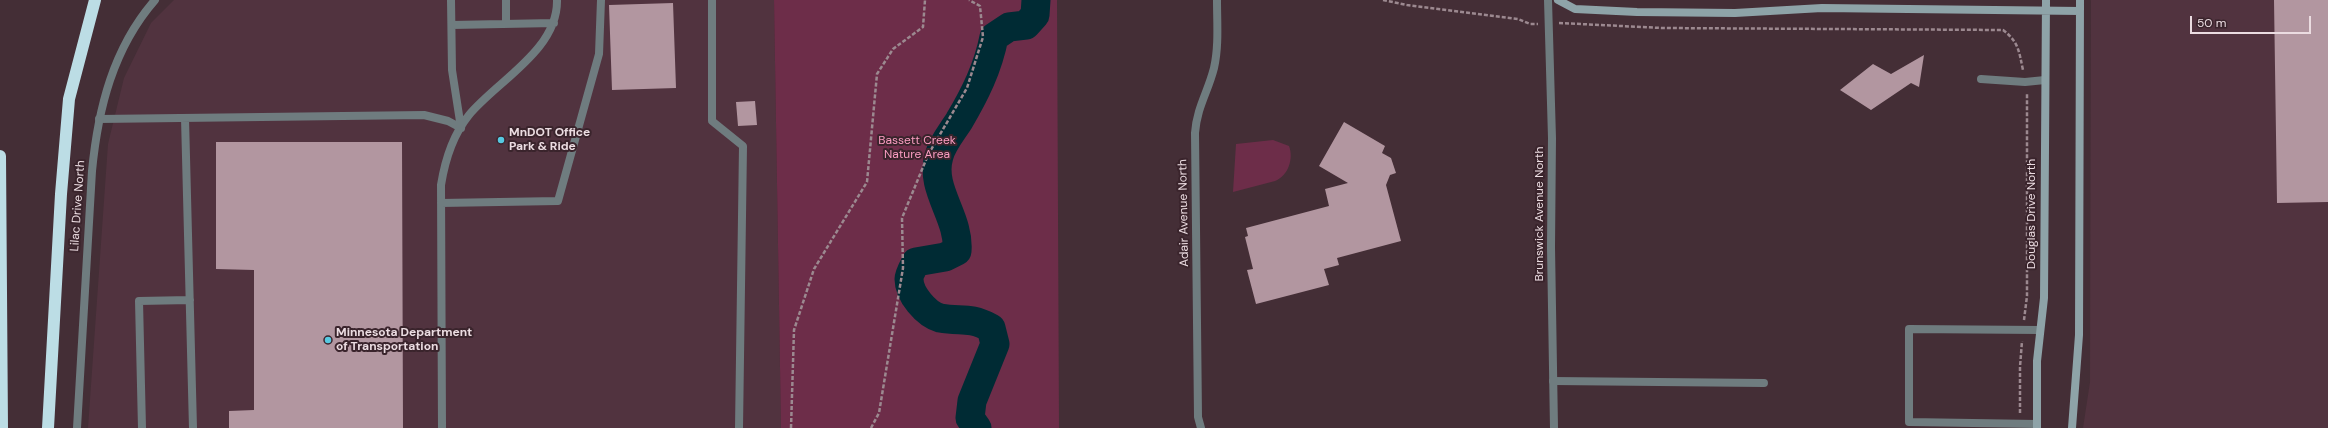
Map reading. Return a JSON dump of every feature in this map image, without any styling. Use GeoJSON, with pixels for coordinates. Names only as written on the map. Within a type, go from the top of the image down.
{"type":"FeatureCollection","features":[{"type":"Feature","properties":{"kind":"highway"},"geometry":{"type":"LineString","coordinates":[[48,428],[61,202],[69,99],[94,0]]}},
{"type":"Feature","properties":{"kind":"highway"},"geometry":{"type":"LineString","coordinates":[[0,156],[2,428]]}},
{"type":"Feature","properties":{"kind":"street","name":"Lilac Drive North"},"geometry":{"type":"LineString","coordinates":[[77,428],[92,171],[99,119],[108,84],[120,53],[136,25],[155,0]]}},
{"type":"Feature","properties":{"kind":"street"},"geometry":{"type":"LineString","coordinates":[[451,0],[452,70],[461,128]]}},
{"type":"Feature","properties":{"kind":"street"},"geometry":{"type":"LineString","coordinates":[[506,0],[506,24]]}},
{"type":"Feature","properties":{"kind":"street"},"geometry":{"type":"LineString","coordinates":[[442,428],[441,186],[446,156],[469,115],[541,46],[554,24],[558,0]]}},
{"type":"Feature","properties":{"kind":"street"},"geometry":{"type":"LineString","coordinates":[[441,203],[558,201],[599,54],[601,0]]}},
{"type":"Feature","properties":{"kind":"street"},"geometry":{"type":"LineString","coordinates":[[712,0],[712,121],[743,146],[739,428]]}},
{"type":"Feature","properties":{"kind":"street","name":"Adair Avenue North"},"geometry":{"type":"LineString","coordinates":[[1201,428],[1198,416],[1195,133],[1198,110],[1213,70],[1216,56],[1217,0]]}},
{"type":"Feature","properties":{"kind":"street","name":"Brunswick Avenue North"},"geometry":{"type":"LineString","coordinates":[[1548,0],[1552,138],[1551,247],[1554,428]]}},
{"type":"Feature","properties":{"kind":"street"},"geometry":{"type":"LineString","coordinates":[[1558,0],[1575,9],[1637,12],[1735,13],[1822,8],[2080,11]]}},
{"type":"Feature","properties":{"kind":"street","name":"Douglas Drive North"},"geometry":{"type":"LineString","coordinates":[[2037,426],[2037,361],[2044,298],[2046,0]]}},
{"type":"Feature","properties":{"kind":"street"},"geometry":{"type":"LineString","coordinates":[[2072,428],[2077,389],[2079,335],[2080,0]]}},
{"type":"Feature","properties":{"kind":"street"},"geometry":{"type":"LineString","coordinates":[[452,25],[554,24]]}},
{"type":"Feature","properties":{"kind":"street"},"geometry":{"type":"LineString","coordinates":[[1981,79],[2025,82],[2045,80]]}},
{"type":"Feature","properties":{"kind":"street"},"geometry":{"type":"LineString","coordinates":[[99,119],[424,115],[448,121],[461,128]]}},
{"type":"Feature","properties":{"kind":"street"},"geometry":{"type":"LineString","coordinates":[[185,118],[193,428]]}},
{"type":"Feature","properties":{"kind":"street"},"geometry":{"type":"LineString","coordinates":[[142,428],[139,301],[190,300]]}},
{"type":"Feature","properties":{"kind":"street"},"geometry":{"type":"LineString","coordinates":[[2037,426],[2020,423],[1909,422],[1909,329],[2040,330]]}},
{"type":"Feature","properties":{"kind":"street"},"geometry":{"type":"LineString","coordinates":[[1553,381],[1764,382]]}},
{"type":"Feature","properties":{"kind":"path"},"geometry":{"type":"LineString","coordinates":[[791,428],[794,330],[814,269],[867,182],[877,74],[893,49],[923,27],[925,0]]}},
{"type":"Feature","properties":{"kind":"path"},"geometry":{"type":"LineString","coordinates":[[871,428],[879,413],[903,268],[902,218],[928,155],[967,88],[983,37],[980,6],[969,0]]}},
{"type":"Feature","properties":{"kind":"path"},"geometry":{"type":"LineString","coordinates":[[2003,30],[2014,38],[2019,49],[2025,82],[2028,113],[2027,296],[2020,367],[2020,423]]}},
{"type":"Feature","properties":{"kind":"shaded area"},"geometry":{"type":"Polygon","coordinates":[[[174,0],[774,0],[781,428],[88,428],[108,144],[124,78],[151,23],[174,0]]]}},
{"type":"Feature","properties":{"kind":"shaded area"},"geometry":{"type":"Polygon","coordinates":[[[2091,0],[2328,0],[2328,428],[2083,428],[2090,382],[2091,0]]]}},
{"type":"Feature","properties":{"kind":"green space","name":"Bassett Creek Nature Area"},"geometry":{"type":"Polygon","coordinates":[[[774,0],[1057,0],[1059,428],[781,428],[774,0]]]}},
{"type":"Feature","properties":{"kind":"green space"},"geometry":{"type":"Polygon","coordinates":[[[1273,140],[1289,146],[1291,156],[1289,166],[1280,179],[1233,192],[1236,144],[1273,140]]]}},
{"type":"Feature","properties":{"kind":"building"},"geometry":{"type":"Polygon","coordinates":[[[2274,0],[2328,0],[2328,202],[2277,203],[2274,0]]]}},
{"type":"Feature","properties":{"kind":"building"},"geometry":{"type":"Polygon","coordinates":[[[673,3],[676,88],[612,90],[609,5],[673,3]]]}},
{"type":"Feature","properties":{"kind":"building"},"geometry":{"type":"Polygon","coordinates":[[[1924,55],[1919,87],[1911,83],[1871,110],[1840,90],[1873,64],[1891,74],[1924,55]]]}},
{"type":"Feature","properties":{"kind":"building"},"geometry":{"type":"Polygon","coordinates":[[[755,101],[757,125],[738,126],[736,102],[755,101]]]}},
{"type":"Feature","properties":{"kind":"building"},"geometry":{"type":"Polygon","coordinates":[[[1344,122],[1385,146],[1382,153],[1391,158],[1396,173],[1390,175],[1386,185],[1401,241],[1337,258],[1339,265],[1324,269],[1329,285],[1256,304],[1247,270],[1253,269],[1245,237],[1248,236],[1246,228],[1329,206],[1325,189],[1348,183],[1319,166],[1344,122]]]}},
{"type":"Feature","properties":{"kind":"building","name":"Minnesota Department of Transportation"},"geometry":{"type":"Polygon","coordinates":[[[216,142],[402,142],[403,428],[229,428],[229,411],[254,410],[254,270],[216,269],[216,142]]]}},
{"type":"Feature","properties":{"kind":"waterway"},"geometry":{"type":"LineString","coordinates":[[977,428],[970,418],[972,401],[995,344],[991,328],[976,322],[940,318],[935,316],[919,303],[912,291],[909,277],[916,262],[945,257],[957,251],[957,239],[954,226],[938,180],[937,168],[940,152],[976,91],[985,70],[994,37],[1009,27],[1026,25],[1035,15],[1036,0]]}},
{"type":"Feature","properties":{"kind":"place","name":"MnDOT Office Park & Ride"},"geometry":{"type":"Point","coordinates":[501,140]}},
{"type":"Feature","properties":{"kind":"place","name":"Minnesota Department of Transportation"},"geometry":{"type":"Point","coordinates":[328,340]}}]}
